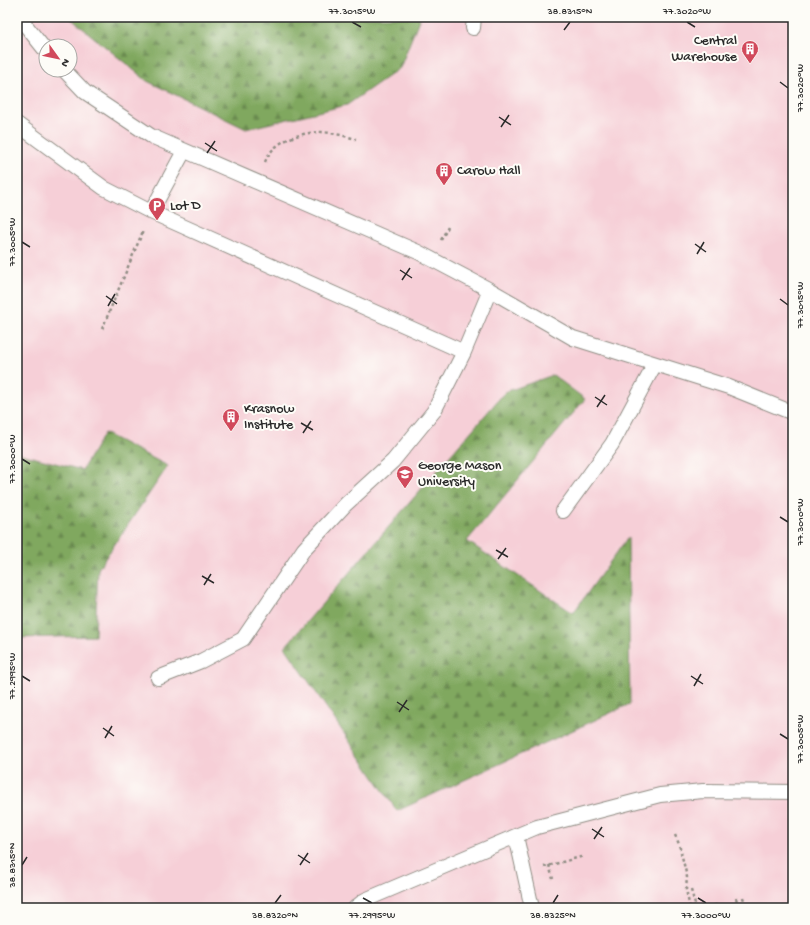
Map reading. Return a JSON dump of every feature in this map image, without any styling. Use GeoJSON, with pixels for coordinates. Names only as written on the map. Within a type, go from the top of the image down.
{"type":"FeatureCollection","features":[{"type":"Feature","properties":{"kind":"lane"},"geometry":{"type":"LineString","coordinates":[[19,17],[38,41]]}},
{"type":"Feature","properties":{"kind":"lane"},"geometry":{"type":"LineString","coordinates":[[72,78],[85,92],[151,136],[418,252],[490,290],[573,338],[729,388],[793,413]]}},
{"type":"Feature","properties":{"kind":"lane"},"geometry":{"type":"LineString","coordinates":[[17,124],[104,188],[151,212],[464,352]]}},
{"type":"Feature","properties":{"kind":"lane"},"geometry":{"type":"LineString","coordinates":[[151,212],[184,151]]}},
{"type":"Feature","properties":{"kind":"lane"},"geometry":{"type":"LineString","coordinates":[[158,678],[201,661],[243,639],[304,549],[346,504],[393,461],[434,411],[464,352],[490,290]]}},
{"type":"Feature","properties":{"kind":"lane"},"geometry":{"type":"LineString","coordinates":[[563,511],[612,444],[656,364]]}},
{"type":"Feature","properties":{"kind":"lane"},"geometry":{"type":"LineString","coordinates":[[354,908],[365,900],[537,826],[660,795],[703,791],[793,792]]}},
{"type":"Feature","properties":{"kind":"lane"},"geometry":{"type":"LineString","coordinates":[[516,836],[532,908]]}},
{"type":"Feature","properties":{"kind":"path"},"geometry":{"type":"LineString","coordinates":[[264,164],[268,154],[280,142],[298,135],[319,132],[356,139]]}},
{"type":"Feature","properties":{"kind":"path"},"geometry":{"type":"LineString","coordinates":[[102,329],[125,270],[151,212]]}},
{"type":"Feature","properties":{"kind":"path"},"geometry":{"type":"LineString","coordinates":[[675,835],[679,844],[686,877],[686,890],[690,908]]}},
{"type":"Feature","properties":{"kind":"path"},"geometry":{"type":"LineString","coordinates":[[524,874],[584,856]]}},
{"type":"Feature","properties":{"kind":"path"},"geometry":{"type":"LineString","coordinates":[[550,865],[553,879]]}},
{"type":"Feature","properties":{"kind":"path"},"geometry":{"type":"LineString","coordinates":[[691,890],[696,908]]}},
{"type":"Feature","properties":{"kind":"path"},"geometry":{"type":"LineString","coordinates":[[743,897],[746,908]]}},
{"type":"Feature","properties":{"kind":"path"},"geometry":{"type":"LineString","coordinates":[[736,898],[739,908]]}},
{"type":"Feature","properties":{"kind":"path"},"geometry":{"type":"LineString","coordinates":[[17,903],[19,908]]}},
{"type":"Feature","properties":{"kind":"path"},"geometry":{"type":"LineString","coordinates":[[715,904],[716,908]]}},
{"type":"Feature","properties":{"kind":"shaded area","name":"George Mason University"},"geometry":{"type":"Polygon","coordinates":[[[17,17],[793,17],[793,908],[17,908],[17,17]]]}},
{"type":"Feature","properties":{"kind":"green space"},"geometry":{"type":"Polygon","coordinates":[[[69,17],[420,17],[400,68],[347,105],[246,129],[147,81],[69,17]]]}},
{"type":"Feature","properties":{"kind":"green space"},"geometry":{"type":"Polygon","coordinates":[[[553,375],[585,399],[467,541],[573,613],[628,537],[630,704],[397,811],[285,647],[505,392],[553,375]]]}},
{"type":"Feature","properties":{"kind":"green space"},"geometry":{"type":"Polygon","coordinates":[[[104,433],[168,466],[98,569],[95,636],[17,638],[17,453],[82,470],[104,433]]]}},
{"type":"Feature","properties":{"kind":"place","name":"Central Warehouse"},"geometry":{"type":"Point","coordinates":[750,64]}},
{"type":"Feature","properties":{"kind":"place","name":"Carow Hall"},"geometry":{"type":"Point","coordinates":[444,186]}},
{"type":"Feature","properties":{"kind":"place","name":"Lot D"},"geometry":{"type":"Point","coordinates":[157,221]}},
{"type":"Feature","properties":{"kind":"place","name":"Krasnow Institute"},"geometry":{"type":"Point","coordinates":[231,432]}},
{"type":"Feature","properties":{"kind":"place","name":"George Mason University"},"geometry":{"type":"Point","coordinates":[405,489]}}]}
